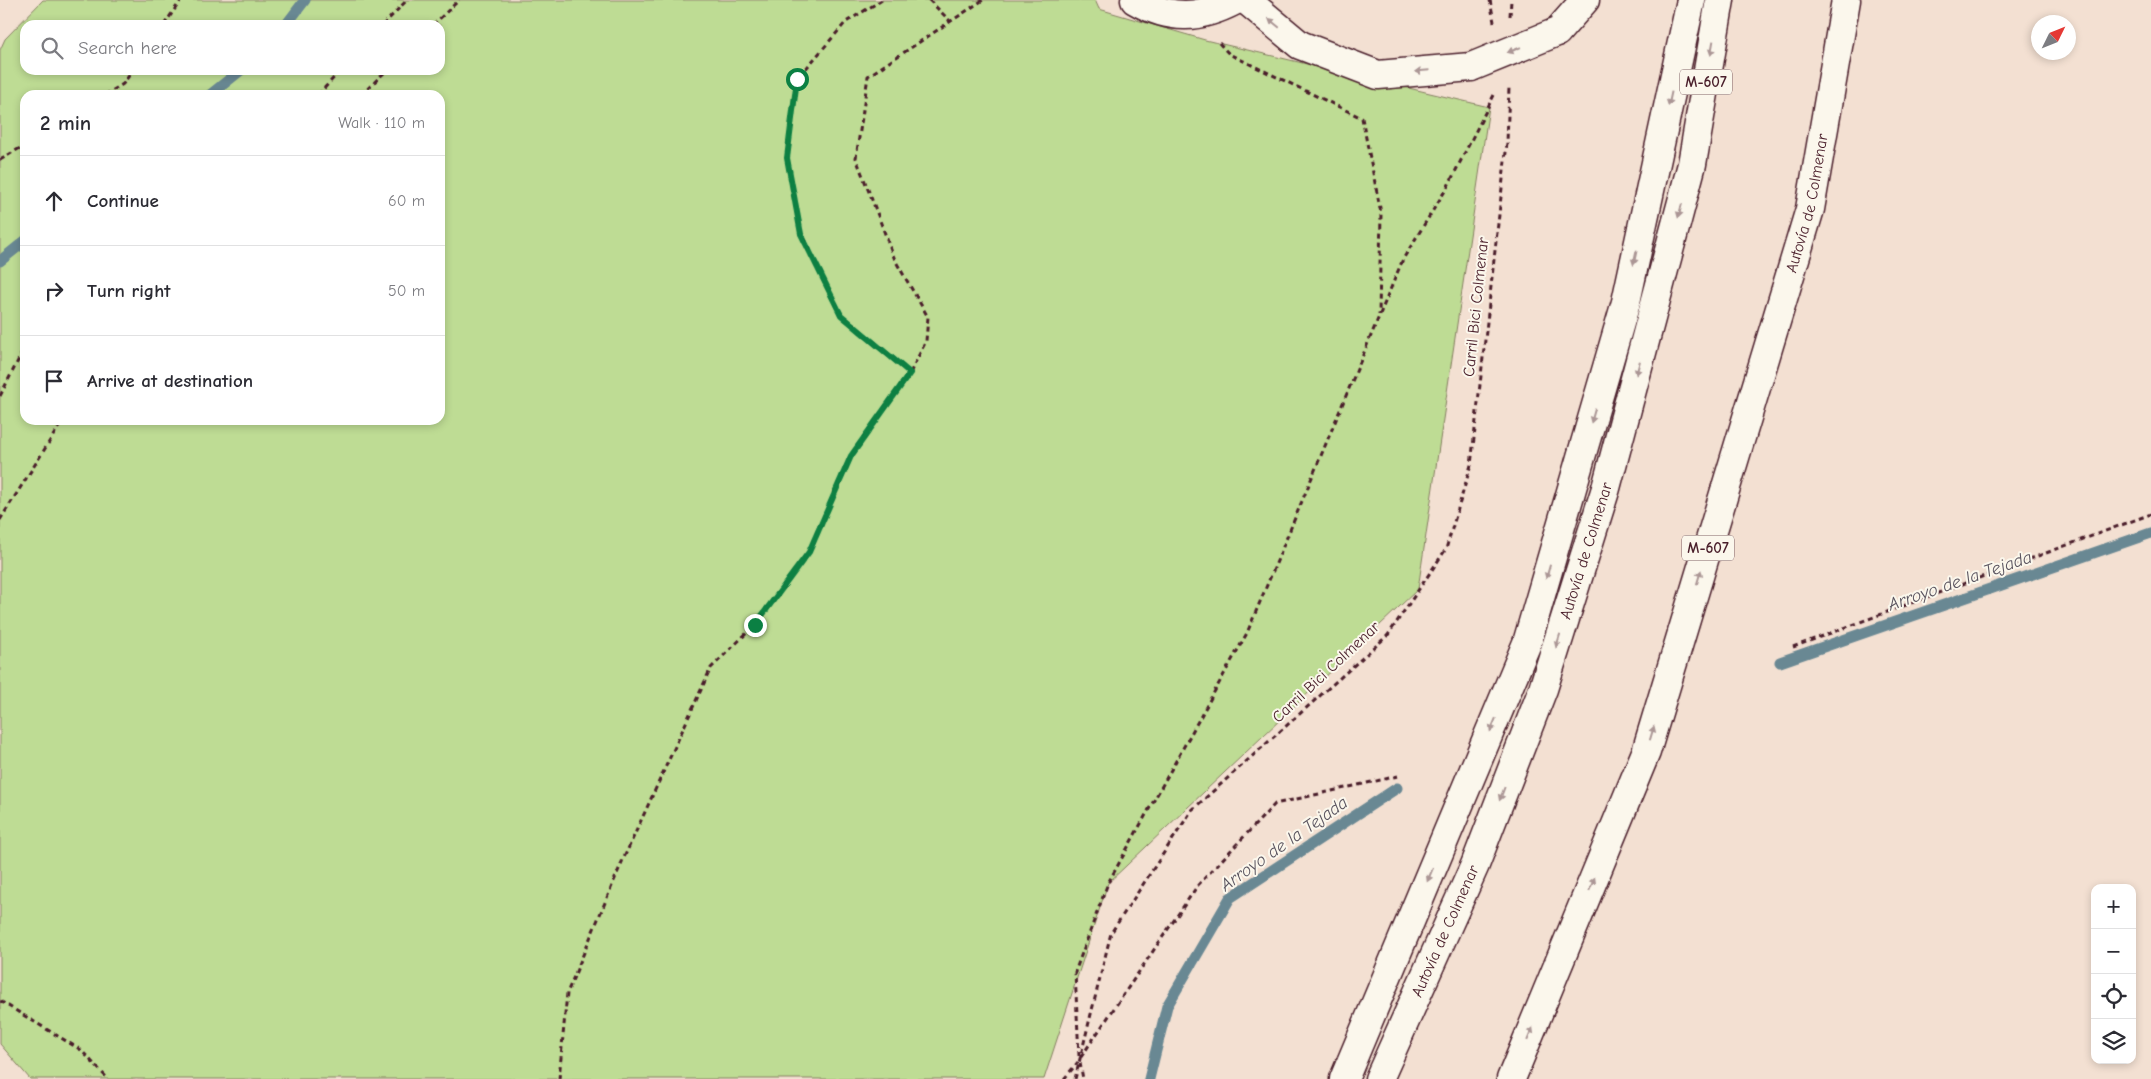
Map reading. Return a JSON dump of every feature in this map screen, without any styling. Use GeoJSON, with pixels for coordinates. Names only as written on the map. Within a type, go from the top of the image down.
{"type":"FeatureCollection","features":[{"type":"Feature","properties":{"kind":"main road"},"geometry":{"type":"LineString","coordinates":[[1135,0],[1152,10],[1183,16],[1214,12],[1236,0]]}},
{"type":"Feature","properties":{"kind":"main road"},"geometry":{"type":"LineString","coordinates":[[1246,0],[1300,45],[1378,75],[1471,67],[1557,32],[1585,0]]}},
{"type":"Feature","properties":{"kind":"main road"},"geometry":{"type":"LineString","coordinates":[[1691,0],[1692,164]]}},
{"type":"Feature","properties":{"kind":"main road"},"geometry":{"type":"LineString","coordinates":[[1344,1079],[1527,643],[1626,302],[1691,0]]}},
{"type":"Feature","properties":{"kind":"main road","name":"Autovía de Colmenar"},"geometry":{"type":"LineString","coordinates":[[1379,1079],[1475,865],[1543,690],[1606,488],[1692,164],[1720,0]]}},
{"type":"Feature","properties":{"kind":"main road","name":"Autovía de Colmenar"},"geometry":{"type":"LineString","coordinates":[[1511,1079],[1646,752],[1810,209],[1846,0]]}},
{"type":"Feature","properties":{"kind":"path"},"geometry":{"type":"LineString","coordinates":[[167,20],[181,0]]}},
{"type":"Feature","properties":{"kind":"path"},"geometry":{"type":"LineString","coordinates":[[388,20],[407,0]]}},
{"type":"Feature","properties":{"kind":"path"},"geometry":{"type":"LineString","coordinates":[[438,20],[459,0]]}},
{"type":"Feature","properties":{"kind":"path"},"geometry":{"type":"LineString","coordinates":[[882,0],[846,22],[797,79],[787,158],[801,234],[841,315],[910,373]]}},
{"type":"Feature","properties":{"kind":"path"},"geometry":{"type":"LineString","coordinates":[[929,0],[951,22]]}},
{"type":"Feature","properties":{"kind":"path"},"geometry":{"type":"LineString","coordinates":[[559,1079],[567,993],[622,862],[711,668],[755,625],[809,552],[851,456],[910,373],[926,341],[928,317],[895,260],[856,158],[868,76],[984,0]]}},
{"type":"Feature","properties":{"kind":"path"},"geometry":{"type":"LineString","coordinates":[[1490,0],[1494,32]]}},
{"type":"Feature","properties":{"kind":"path"},"geometry":{"type":"LineString","coordinates":[[1510,19],[1511,0]]}},
{"type":"Feature","properties":{"kind":"path"},"geometry":{"type":"LineString","coordinates":[[1193,15],[1229,54],[1362,118],[1381,213],[1379,318]]}},
{"type":"Feature","properties":{"kind":"path"},"geometry":{"type":"LineString","coordinates":[[114,90],[124,84],[130,75]]}},
{"type":"Feature","properties":{"kind":"path"},"geometry":{"type":"LineString","coordinates":[[323,90],[336,75]]}},
{"type":"Feature","properties":{"kind":"path"},"geometry":{"type":"LineString","coordinates":[[366,90],[382,75]]}},
{"type":"Feature","properties":{"kind":"path","name":"Carril Bici Colmenar"},"geometry":{"type":"LineString","coordinates":[[1075,1079],[1111,933],[1192,810],[1388,635],[1446,549],[1471,465],[1507,143],[1508,86]]}},
{"type":"Feature","properties":{"kind":"path"},"geometry":{"type":"LineString","coordinates":[[1083,1079],[1079,1060],[1075,972],[1108,883],[1247,633],[1403,259],[1448,186],[1495,96],[1495,87]]}},
{"type":"Feature","properties":{"kind":"path"},"geometry":{"type":"LineString","coordinates":[[0,160],[20,147]]}},
{"type":"Feature","properties":{"kind":"path"},"geometry":{"type":"LineString","coordinates":[[0,396],[20,357]]}},
{"type":"Feature","properties":{"kind":"path"},"geometry":{"type":"LineString","coordinates":[[0,520],[60,425]]}},
{"type":"Feature","properties":{"kind":"path"},"geometry":{"type":"LineString","coordinates":[[1793,647],[2151,514]]}},
{"type":"Feature","properties":{"kind":"path"},"geometry":{"type":"LineString","coordinates":[[1064,1079],[1079,1060],[1198,885],[1275,804],[1398,776]]}},
{"type":"Feature","properties":{"kind":"path"},"geometry":{"type":"LineString","coordinates":[[0,1001],[81,1050],[108,1079]]}},
{"type":"Feature","properties":{"kind":"green space"},"geometry":{"type":"Polygon","coordinates":[[[43,0],[1095,0],[1099,9],[1205,40],[1489,107],[1418,589],[1108,883],[1044,1079],[30,1079],[0,1044],[0,50],[5,39],[20,24],[20,75],[445,75],[445,20],[24,20],[43,0]]]}},
{"type":"Feature","properties":{"kind":"waterway"},"geometry":{"type":"LineString","coordinates":[[290,20],[305,0]]}},
{"type":"Feature","properties":{"kind":"waterway"},"geometry":{"type":"LineString","coordinates":[[216,90],[235,75]]}},
{"type":"Feature","properties":{"kind":"waterway"},"geometry":{"type":"LineString","coordinates":[[0,261],[20,245]]}},
{"type":"Feature","properties":{"kind":"waterway","name":"Arroyo de la Tejada"},"geometry":{"type":"LineString","coordinates":[[1780,662],[2151,533]]}},
{"type":"Feature","properties":{"kind":"waterway","name":"Arroyo de la Tejada"},"geometry":{"type":"LineString","coordinates":[[1149,1079],[1167,1006],[1230,898],[1397,788]]}},
{"type":"Feature","properties":{"kind":"route"},"geometry":{"type":"LineString","coordinates":[[755,625],[809,552],[851,456],[910,373],[841,315],[801,234],[787,158],[797,79]]}}]}
